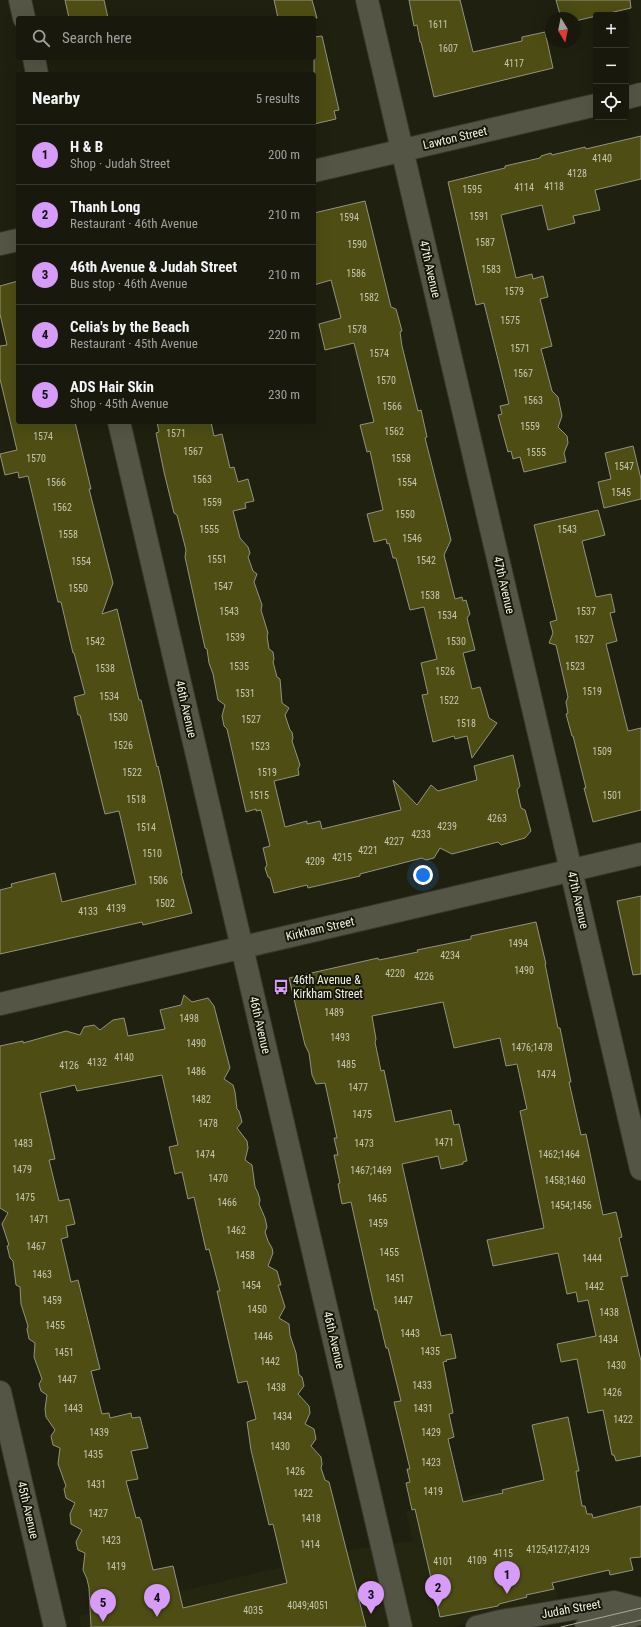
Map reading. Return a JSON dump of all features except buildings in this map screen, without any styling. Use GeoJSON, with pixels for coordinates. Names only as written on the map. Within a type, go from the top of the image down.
{"type":"FeatureCollection","features":[{"type":"Feature","properties":{"kind":"street"},"geometry":{"type":"LineString","coordinates":[[20,0],[24,16]]}},
{"type":"Feature","properties":{"kind":"street","name":"47th Avenue"},"geometry":{"type":"LineString","coordinates":[[367,0],[641,1169]]}},
{"type":"Feature","properties":{"kind":"street"},"geometry":{"type":"LineString","coordinates":[[34,60],[37,72]]}},
{"type":"Feature","properties":{"kind":"street"},"geometry":{"type":"LineString","coordinates":[[629,97],[641,94]]}},
{"type":"Feature","properties":{"kind":"street","name":"Lawton Street"},"geometry":{"type":"LineString","coordinates":[[316,171],[593,106]]}},
{"type":"Feature","properties":{"kind":"street"},"geometry":{"type":"LineString","coordinates":[[0,244],[16,240]]}},
{"type":"Feature","properties":{"kind":"street","name":"46th Avenue"},"geometry":{"type":"LineString","coordinates":[[119,424],[401,1627]]}},
{"type":"Feature","properties":{"kind":"street","name":"Kirkham Street"},"geometry":{"type":"LineString","coordinates":[[0,1004],[641,854]]}},
{"type":"Feature","properties":{"kind":"street","name":"45th Avenue"},"geometry":{"type":"LineString","coordinates":[[0,1392],[55,1627]]}},
{"type":"Feature","properties":{"kind":"street","name":"Judah Street"},"geometry":{"type":"LineString","coordinates":[[477,1627],[501,1621],[614,1602],[641,1608]]}},
{"type":"Feature","properties":{"kind":"street","name":"Judah Street"},"geometry":{"type":"LineString","coordinates":[[586,1627],[641,1614]]}},
{"type":"Feature","properties":{"kind":"shaded area"},"geometry":{"type":"Polygon","coordinates":[[[532,1481],[559,1601],[453,1627],[81,1627],[79,1616],[357,1549],[413,1541],[406,1511],[532,1481]]]}},
{"type":"Feature","properties":{"kind":"tram line"},"geometry":{"type":"LineString","coordinates":[[561,1627],[641,1608]]}},
{"type":"Feature","properties":{"kind":"tram line"},"geometry":{"type":"LineString","coordinates":[[611,1627],[641,1620]]}},
{"type":"Feature","properties":{"kind":"place","name":"46th Avenue & Kirkham Street"},"geometry":{"type":"Point","coordinates":[281,987]}},
{"type":"Feature","properties":{"kind":"place","name":"H & B"},"geometry":{"type":"Point","coordinates":[507,1594]}},
{"type":"Feature","properties":{"kind":"place","name":"Thanh Long"},"geometry":{"type":"Point","coordinates":[438,1607]}},
{"type":"Feature","properties":{"kind":"place","name":"46th Avenue & Judah Street"},"geometry":{"type":"Point","coordinates":[371,1614]}},
{"type":"Feature","properties":{"kind":"place","name":"Celia's by the Beach"},"geometry":{"type":"Point","coordinates":[157,1617]}},
{"type":"Feature","properties":{"kind":"place","name":"ADS Hair Skin"},"geometry":{"type":"Point","coordinates":[103,1622]}}]}
